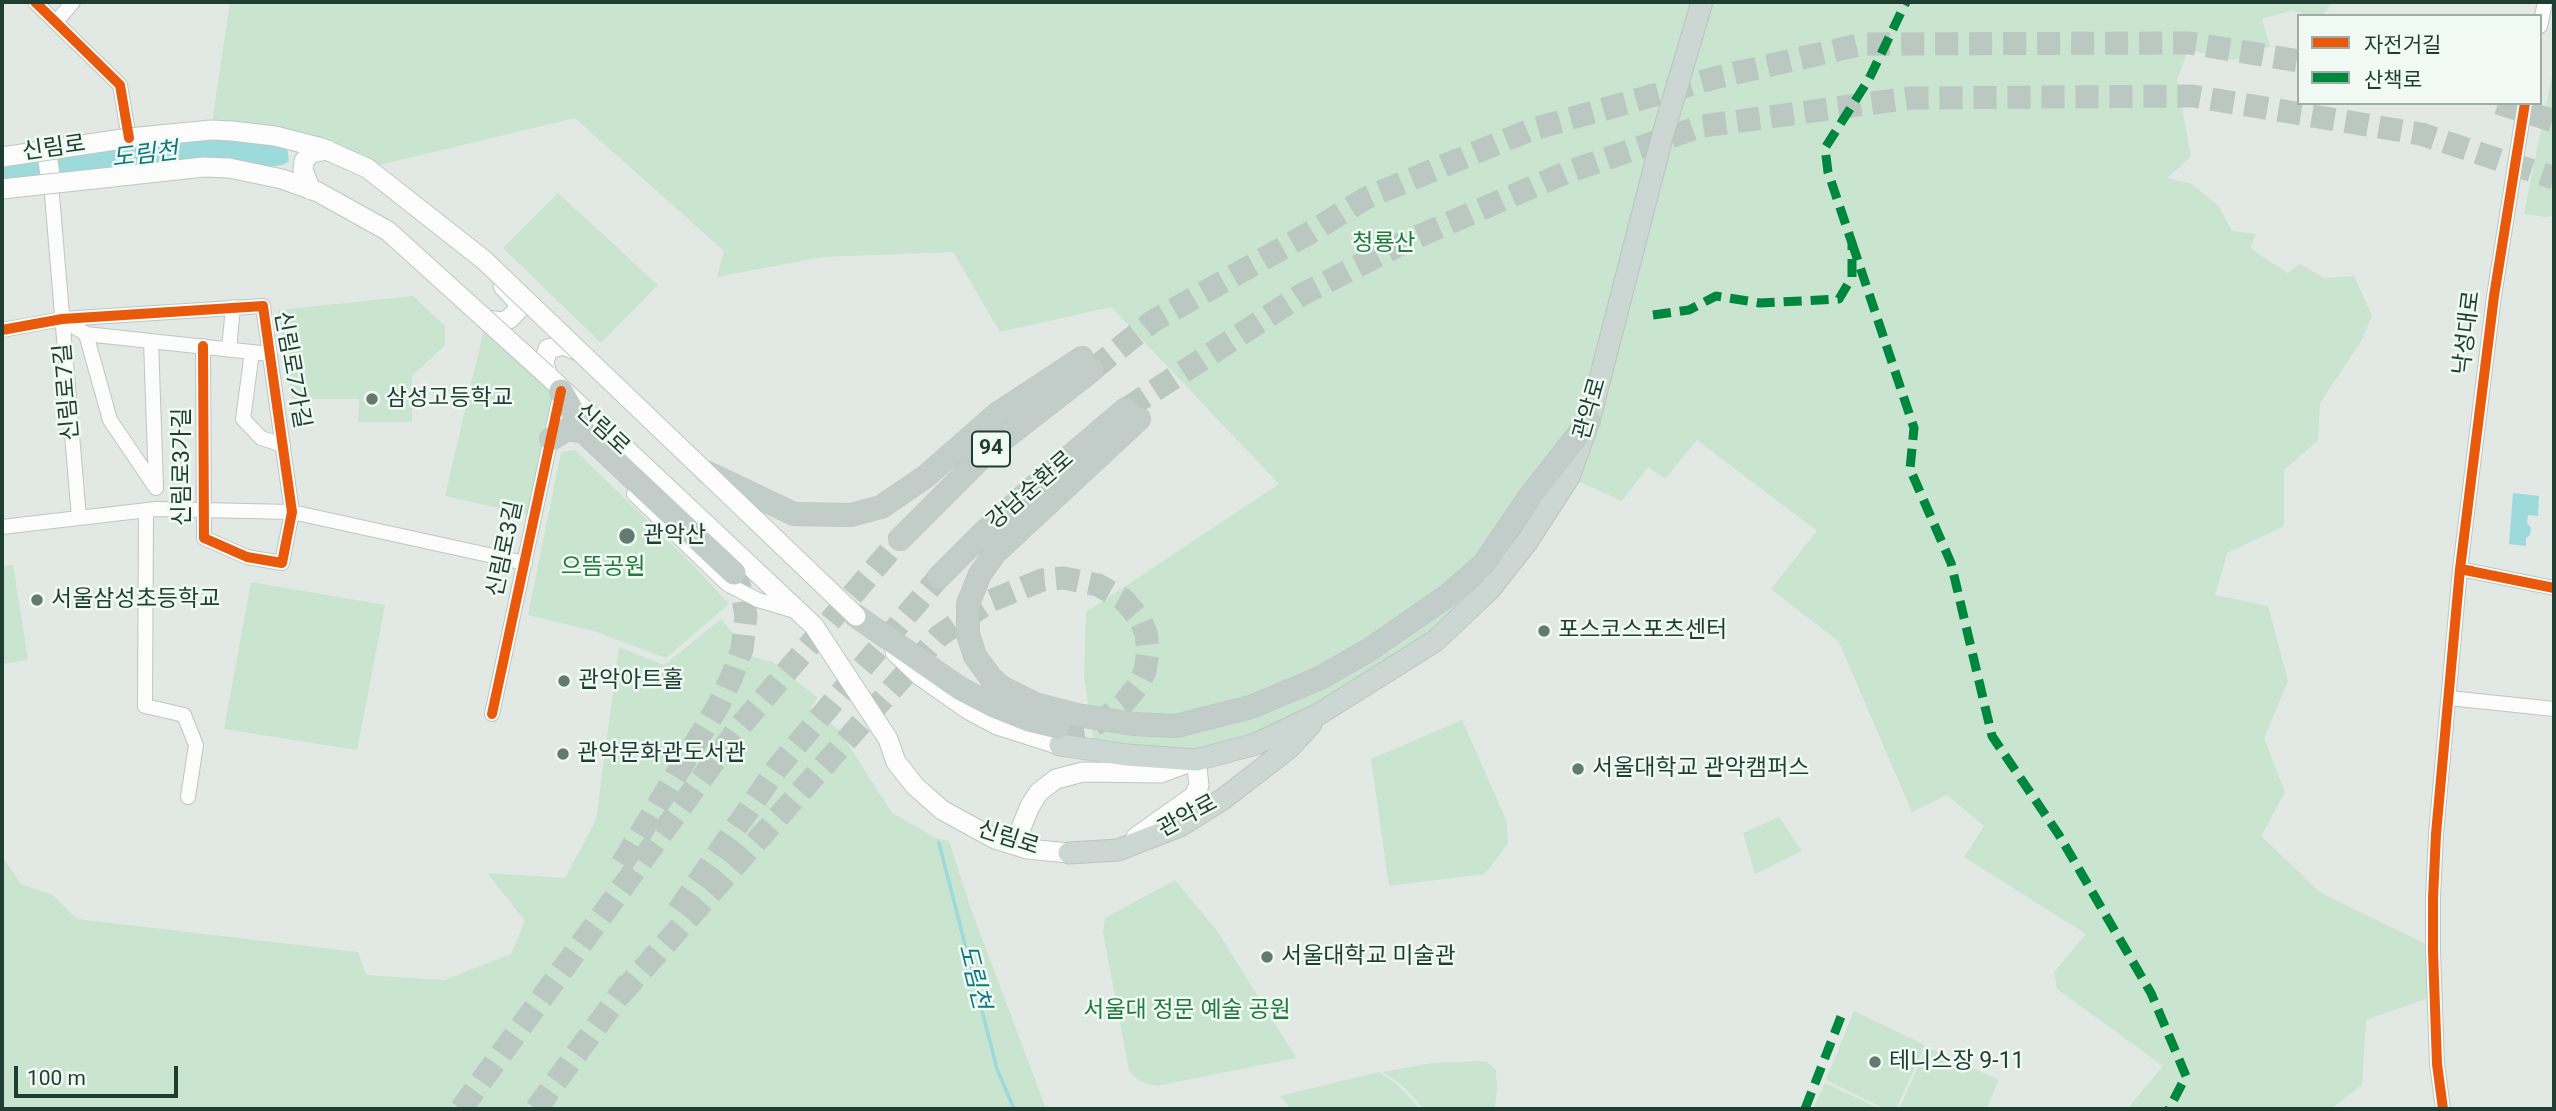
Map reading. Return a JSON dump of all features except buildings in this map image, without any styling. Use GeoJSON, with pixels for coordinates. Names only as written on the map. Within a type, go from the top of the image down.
{"type":"FeatureCollection","features":[{"type":"Feature","properties":{"kind":"highway","name":"94"},"geometry":{"type":"LineString","coordinates":[[702,470],[794,514],[851,515],[881,507],[925,477],[997,414],[1087,364],[988,451],[900,539]]}},
{"type":"Feature","properties":{"kind":"highway"},"geometry":{"type":"LineString","coordinates":[[554,383],[584,432],[734,573]]}},
{"type":"Feature","properties":{"kind":"highway","name":"강남순환로"},"geometry":{"type":"LineString","coordinates":[[940,577],[1034,487],[1133,414],[995,552],[979,574],[968,604],[968,634],[975,656],[991,678],[1001,687],[1035,704],[1077,715],[1134,724],[1176,726],[1251,707],[1320,678],[1369,650],[1447,596],[1484,564],[1528,499],[1589,421]]}},
{"type":"Feature","properties":{"kind":"highway"},"geometry":{"type":"LineString","coordinates":[[551,439],[567,429],[584,432]]}},
{"type":"Feature","properties":{"kind":"highway"},"geometry":{"type":"LineString","coordinates":[[856,616],[961,689],[1059,736]]}},
{"type":"Feature","properties":{"kind":"main road","name":"관악로"},"geometry":{"type":"LineString","coordinates":[[1059,736],[1128,755],[1196,760],[1255,744],[1319,714],[1435,641],[1489,590],[1527,542],[1569,477],[1589,421],[1663,134],[1702,2]]}},
{"type":"Feature","properties":{"kind":"main road","name":"신림로"},"geometry":{"type":"LineString","coordinates":[[2,157],[129,138],[211,130],[275,136],[328,150],[367,168],[498,273],[856,616]]}},
{"type":"Feature","properties":{"kind":"main road"},"geometry":{"type":"LineString","coordinates":[[311,190],[303,170],[304,161],[311,153],[328,150]]}},
{"type":"Feature","properties":{"kind":"main road"},"geometry":{"type":"LineString","coordinates":[[47,151],[51,183]]}},
{"type":"Feature","properties":{"kind":"main road","name":"신림로"},"geometry":{"type":"LineString","coordinates":[[2,189],[204,167],[258,173],[311,190],[354,210],[388,231],[814,626],[888,739],[896,762],[926,798],[961,822],[995,839],[1023,848],[1069,853]]}},
{"type":"Feature","properties":{"kind":"main road"},"geometry":{"type":"LineString","coordinates":[[486,320],[502,322],[518,310],[517,302],[502,285],[498,273]]}},
{"type":"Feature","properties":{"kind":"main road"},"geometry":{"type":"LineString","coordinates":[[554,383],[544,362],[548,349],[563,345],[579,351]]}},
{"type":"Feature","properties":{"kind":"main road","name":"관악로"},"geometry":{"type":"LineString","coordinates":[[1069,853],[1118,850],[1180,826],[1223,799],[1289,748],[1319,714]]}},
{"type":"Feature","properties":{"kind":"main road"},"geometry":{"type":"LineString","coordinates":[[1023,848],[1021,828],[1030,806],[1039,792],[1056,779],[1083,772],[1160,773],[1196,760],[1199,785],[1194,796],[1118,850]]}},
{"type":"Feature","properties":{"kind":"street"},"geometry":{"type":"LineString","coordinates":[[35,2],[120,85],[129,138]]}},
{"type":"Feature","properties":{"kind":"street"},"geometry":{"type":"LineString","coordinates":[[56,22],[73,2]]}},
{"type":"Feature","properties":{"kind":"street","name":"낙성대로"},"geometry":{"type":"LineString","coordinates":[[2443,1109],[2437,1064],[2432,951],[2436,834],[2460,569],[2494,296],[2525,105]]}},
{"type":"Feature","properties":{"kind":"street","name":"신림로7길"},"geometry":{"type":"LineString","coordinates":[[51,183],[79,518]]}},
{"type":"Feature","properties":{"kind":"street","name":"신림로7가길"},"geometry":{"type":"LineString","coordinates":[[2,330],[62,318],[263,306],[292,512]]}},
{"type":"Feature","properties":{"kind":"street"},"geometry":{"type":"LineString","coordinates":[[229,349],[233,307]]}},
{"type":"Feature","properties":{"kind":"street"},"geometry":{"type":"LineString","coordinates":[[62,318],[86,334],[270,354]]}},
{"type":"Feature","properties":{"kind":"street"},"geometry":{"type":"LineString","coordinates":[[86,334],[110,420],[156,488]]}},
{"type":"Feature","properties":{"kind":"street","name":"신림로3가길"},"geometry":{"type":"LineString","coordinates":[[151,341],[156,488],[151,509],[145,706],[184,715],[196,745],[188,797]]}},
{"type":"Feature","properties":{"kind":"street","name":"신림로3가길"},"geometry":{"type":"LineString","coordinates":[[204,346],[204,538],[247,557],[282,563],[292,512]]}},
{"type":"Feature","properties":{"kind":"street","name":"신림로7가길"},"geometry":{"type":"LineString","coordinates":[[252,352],[243,419],[261,438],[283,445]]}},
{"type":"Feature","properties":{"kind":"street","name":"신림로3길"},"geometry":{"type":"LineString","coordinates":[[492,715],[551,439],[554,383]]}},
{"type":"Feature","properties":{"kind":"street"},"geometry":{"type":"LineString","coordinates":[[551,439],[563,434],[576,438],[727,584],[758,600],[796,611]]}},
{"type":"Feature","properties":{"kind":"street","name":"신림로3가길"},"geometry":{"type":"LineString","coordinates":[[2,527],[151,509],[292,512],[525,563]]}},
{"type":"Feature","properties":{"kind":"street"},"geometry":{"type":"LineString","coordinates":[[2460,569],[2554,588]]}},
{"type":"Feature","properties":{"kind":"street"},"geometry":{"type":"LineString","coordinates":[[2449,698],[2554,709]]}},
{"type":"Feature","properties":{"kind":"green space","name":"청룡산"},"geometry":{"type":"Polygon","coordinates":[[[230,2],[2333,2],[2324,14],[2302,14],[2293,10],[2262,19],[2270,46],[2233,60],[2188,50],[2177,80],[2191,157],[2167,178],[2190,183],[2218,205],[2232,231],[2256,234],[2250,248],[2287,273],[2300,264],[2324,278],[2354,276],[2372,316],[2361,341],[2320,403],[2318,440],[2284,470],[2284,526],[2227,553],[2215,595],[2268,606],[2288,681],[2264,738],[2285,792],[2261,836],[2321,893],[2428,945],[2434,996],[2366,1020],[2362,1085],[2331,1109],[2127,1109],[2163,1066],[2057,989],[2054,972],[2086,934],[1964,857],[1984,826],[1947,795],[1912,812],[1839,642],[1771,589],[1817,531],[1697,440],[1665,479],[1648,467],[1622,501],[1569,477],[1435,641],[1224,754],[1095,751],[1084,676],[1086,612],[1279,484],[1111,307],[1000,332],[953,252],[822,257],[717,277],[724,251],[575,118],[367,168],[211,130],[230,2]]]}},
{"type":"Feature","properties":{"kind":"green space"},"geometry":{"type":"Polygon","coordinates":[[[2554,66],[2554,216],[2546,217],[2524,214],[2554,66]]]}},
{"type":"Feature","properties":{"kind":"green space"},"geometry":{"type":"Polygon","coordinates":[[[558,193],[658,285],[601,343],[503,248],[558,193]]]}},
{"type":"Feature","properties":{"kind":"green space"},"geometry":{"type":"Polygon","coordinates":[[[413,296],[445,326],[445,345],[412,376],[412,422],[358,422],[359,399],[292,399],[278,310],[413,296]]]}},
{"type":"Feature","properties":{"kind":"green space"},"geometry":{"type":"Polygon","coordinates":[[[486,320],[561,391],[535,516],[445,496],[486,320]]]}},
{"type":"Feature","properties":{"kind":"green space","name":"으뜸공원"},"geometry":{"type":"Polygon","coordinates":[[[575,450],[695,567],[729,604],[666,658],[594,631],[528,615],[561,452],[575,450]]]}},
{"type":"Feature","properties":{"kind":"green space"},"geometry":{"type":"Polygon","coordinates":[[[13,565],[28,660],[2,664],[2,567],[13,565]]]}},
{"type":"Feature","properties":{"kind":"green space"},"geometry":{"type":"Polygon","coordinates":[[[251,582],[385,605],[357,750],[224,729],[251,582]]]}},
{"type":"Feature","properties":{"kind":"green space"},"geometry":{"type":"Polygon","coordinates":[[[721,619],[753,657],[773,662],[818,698],[811,707],[839,730],[892,813],[936,838],[949,841],[970,906],[1046,1109],[2,1109],[2,856],[21,884],[53,895],[77,919],[358,952],[366,975],[444,980],[511,954],[525,921],[487,873],[565,878],[596,820],[619,647],[664,665],[721,619]]]}},
{"type":"Feature","properties":{"kind":"green space"},"geometry":{"type":"Polygon","coordinates":[[[1462,720],[1507,822],[1508,843],[1485,874],[1389,886],[1371,759],[1462,720]]]}},
{"type":"Feature","properties":{"kind":"green space"},"geometry":{"type":"Polygon","coordinates":[[[1779,817],[1802,851],[1755,874],[1743,833],[1779,817]]]}},
{"type":"Feature","properties":{"kind":"green space","name":"서울대 정문 예술 공원"},"geometry":{"type":"Polygon","coordinates":[[[1175,880],[1218,932],[1296,1058],[1157,1086],[1139,1081],[1129,1071],[1103,932],[1105,918],[1175,880]]]}},
{"type":"Feature","properties":{"kind":"green space","name":"테니스장 9-11"},"geometry":{"type":"Polygon","coordinates":[[[1854,1011],[1925,1045],[1896,1109],[1885,1109],[1826,1080],[1854,1011]]]}},
{"type":"Feature","properties":{"kind":"green space"},"geometry":{"type":"Polygon","coordinates":[[[1927,1047],[1999,1080],[1986,1109],[1899,1109],[1927,1047]]]}},
{"type":"Feature","properties":{"kind":"green space"},"geometry":{"type":"Polygon","coordinates":[[[1487,1062],[1496,1070],[1495,1109],[1424,1109],[1402,1085],[1382,1072],[1433,1063],[1487,1062]]]}},
{"type":"Feature","properties":{"kind":"green space"},"geometry":{"type":"Polygon","coordinates":[[[1379,1072],[1398,1085],[1420,1109],[1291,1109],[1280,1096],[1379,1072]]]}},
{"type":"Feature","properties":{"kind":"green space"},"geometry":{"type":"Polygon","coordinates":[[[1825,1083],[1880,1109],[1813,1109],[1825,1083]]]}},
{"type":"Feature","properties":{"kind":"water","name":"도림천"},"geometry":{"type":"Polygon","coordinates":[[[209,134],[287,147],[289,161],[283,165],[258,168],[2,185],[2,161],[209,134]]]}},
{"type":"Feature","properties":{"kind":"water"},"geometry":{"type":"Polygon","coordinates":[[[2513,493],[2539,496],[2538,516],[2528,515],[2527,523],[2531,528],[2530,535],[2526,538],[2526,546],[2509,544],[2513,493]]]}},
{"type":"Feature","properties":{"kind":"waterway","name":"도림천"},"geometry":{"type":"LineString","coordinates":[[939,843],[997,1069],[1014,1109]]}},
{"type":"Feature","properties":{"kind":"tunnel"},"geometry":{"type":"LineString","coordinates":[[1092,370],[1153,321],[1366,198],[1530,130],[1718,77],[1863,44],[2189,43],[2297,61]]}},
{"type":"Feature","properties":{"kind":"tunnel"},"geometry":{"type":"LineString","coordinates":[[1126,409],[1301,295],[1403,243],[1565,173],[1702,126],[1911,98],[2193,96],[2421,134],[2554,178]]}},
{"type":"Feature","properties":{"kind":"tunnel"},"geometry":{"type":"LineString","coordinates":[[2504,105],[2554,121]]}},
{"type":"Feature","properties":{"kind":"tunnel"},"geometry":{"type":"LineString","coordinates":[[461,1109],[737,730],[900,539]]}},
{"type":"Feature","properties":{"kind":"tunnel"},"geometry":{"type":"LineString","coordinates":[[622,864],[718,706],[733,674],[742,649],[746,616],[742,592],[734,573]]}},
{"type":"Feature","properties":{"kind":"tunnel"},"geometry":{"type":"LineString","coordinates":[[678,911],[778,767],[939,577]]}},
{"type":"Feature","properties":{"kind":"tunnel"},"geometry":{"type":"LineString","coordinates":[[620,995],[939,636],[990,601],[1042,580],[1064,578],[1098,585],[1123,599],[1140,619],[1146,633],[1148,651],[1145,671],[1137,687],[1123,704],[1092,726],[1074,729],[1058,727]]}},
{"type":"Feature","properties":{"kind":"tunnel"},"geometry":{"type":"LineString","coordinates":[[536,1109],[629,982]]}},
{"type":"Feature","properties":{"kind":"marked path"},"geometry":{"type":"LineString","coordinates":[[1653,315],[1689,310],[1716,296],[1760,303],[1839,299],[1852,277],[1852,243],[1828,172],[1825,148],[1869,79],[1906,2]]}},
{"type":"Feature","properties":{"kind":"marked path"},"geometry":{"type":"LineString","coordinates":[[1852,243],[1914,428],[1910,469],[1951,563],[1992,736],[2059,835],[2151,993],[2186,1076],[2169,1109]]}},
{"type":"Feature","properties":{"kind":"marked path"},"geometry":{"type":"LineString","coordinates":[[1805,1109],[1842,1014]]}},
{"type":"Feature","properties":{"kind":"cycle path"},"geometry":{"type":"LineString","coordinates":[[35,2],[120,85],[129,138]]}},
{"type":"Feature","properties":{"kind":"cycle path"},"geometry":{"type":"LineString","coordinates":[[2472,571],[2460,569],[2494,296],[2525,105]]}},
{"type":"Feature","properties":{"kind":"cycle path"},"geometry":{"type":"LineString","coordinates":[[2,330],[62,319],[263,306],[292,512],[282,563],[247,557],[204,538],[203,346]]}},
{"type":"Feature","properties":{"kind":"cycle path"},"geometry":{"type":"LineString","coordinates":[[492,714],[561,391]]}},
{"type":"Feature","properties":{"kind":"cycle path"},"geometry":{"type":"LineString","coordinates":[[2443,1109],[2437,1064],[2433,898],[2436,834],[2460,569],[2554,588]]}},
{"type":"Feature","properties":{"kind":"place","name":"삼성고등학교"},"geometry":{"type":"Point","coordinates":[372,399]}},
{"type":"Feature","properties":{"kind":"place","name":"관악산"},"geometry":{"type":"Point","coordinates":[627,536]}},
{"type":"Feature","properties":{"kind":"place","name":"서울삼성초등학교"},"geometry":{"type":"Point","coordinates":[37,600]}},
{"type":"Feature","properties":{"kind":"place","name":"포스코스포츠센터"},"geometry":{"type":"Point","coordinates":[1544,631]}},
{"type":"Feature","properties":{"kind":"place","name":"관악아트홀"},"geometry":{"type":"Point","coordinates":[564,681]}},
{"type":"Feature","properties":{"kind":"place","name":"관악문화관도서관"},"geometry":{"type":"Point","coordinates":[563,754]}},
{"type":"Feature","properties":{"kind":"place","name":"서울대학교 관악캠퍼스"},"geometry":{"type":"Point","coordinates":[1578,769]}},
{"type":"Feature","properties":{"kind":"place","name":"서울대학교 미술관"},"geometry":{"type":"Point","coordinates":[1267,957]}},
{"type":"Feature","properties":{"kind":"place","name":"테니스장 9-11"},"geometry":{"type":"Point","coordinates":[1875,1062]}}]}
